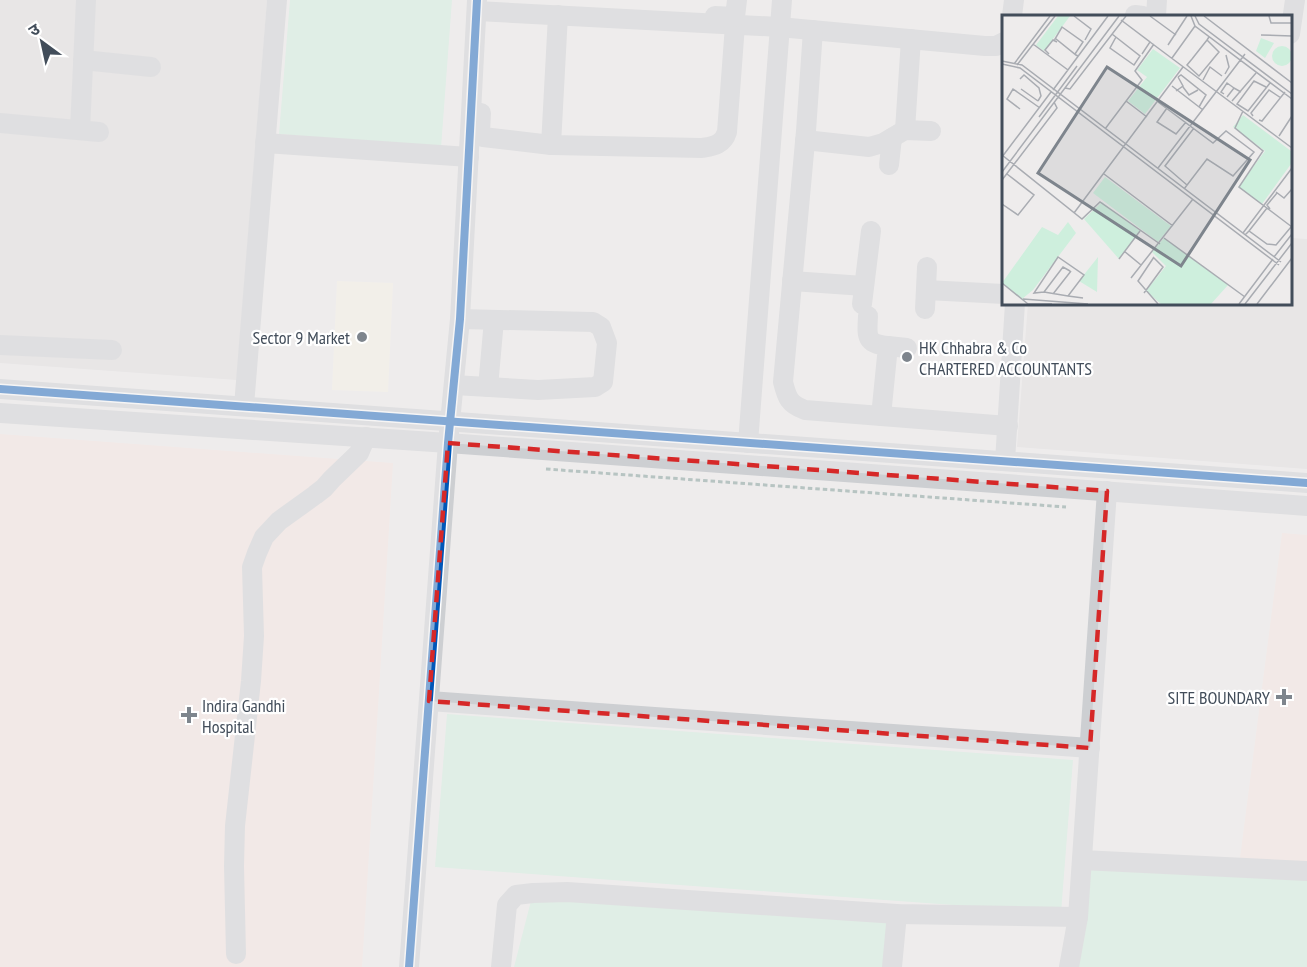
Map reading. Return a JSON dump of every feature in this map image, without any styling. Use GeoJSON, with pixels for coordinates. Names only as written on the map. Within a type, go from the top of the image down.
{"type":"FeatureCollection","features":[{"type":"Feature","properties":{"kind":"street"},"geometry":{"type":"LineString","coordinates":[[0,123],[89,131],[83,60],[86,0]]}},
{"type":"Feature","properties":{"kind":"street"},"geometry":{"type":"LineString","coordinates":[[244,406],[277,0]]}},
{"type":"Feature","properties":{"kind":"street"},"geometry":{"type":"LineString","coordinates":[[509,0],[732,17],[735,16],[737,0]]}},
{"type":"Feature","properties":{"kind":"street"},"geometry":{"type":"LineString","coordinates":[[748,443],[782,0]]}},
{"type":"Feature","properties":{"kind":"street"},"geometry":{"type":"LineString","coordinates":[[1012,15],[1014,0]]}},
{"type":"Feature","properties":{"kind":"street"},"geometry":{"type":"LineString","coordinates":[[1156,15],[1157,0]]}},
{"type":"Feature","properties":{"kind":"street"},"geometry":{"type":"LineString","coordinates":[[1292,20],[1295,0]]}},
{"type":"Feature","properties":{"kind":"street"},"geometry":{"type":"LineString","coordinates":[[481,8],[480,136],[551,145],[702,148],[721,143],[727,132],[735,25]]}},
{"type":"Feature","properties":{"kind":"street"},"geometry":{"type":"LineString","coordinates":[[481,8],[558,15],[779,27],[985,46],[996,46],[1002,43]]}},
{"type":"Feature","properties":{"kind":"street"},"geometry":{"type":"LineString","coordinates":[[409,967],[448,443],[460,319],[469,157],[481,8]]}},
{"type":"Feature","properties":{"kind":"street"},"geometry":{"type":"LineString","coordinates":[[551,145],[558,15]]}},
{"type":"Feature","properties":{"kind":"street"},"geometry":{"type":"LineString","coordinates":[[813,30],[783,382],[786,396],[795,406],[805,410],[1008,426]]}},
{"type":"Feature","properties":{"kind":"street"},"geometry":{"type":"LineString","coordinates":[[889,165],[899,134],[911,39]]}},
{"type":"Feature","properties":{"kind":"street"},"geometry":{"type":"LineString","coordinates":[[83,60],[151,67]]}},
{"type":"Feature","properties":{"kind":"street"},"geometry":{"type":"LineString","coordinates":[[805,140],[874,147],[899,134],[931,131]]}},
{"type":"Feature","properties":{"kind":"street"},"geometry":{"type":"LineString","coordinates":[[265,143],[469,157]]}},
{"type":"Feature","properties":{"kind":"street"},"geometry":{"type":"LineString","coordinates":[[871,231],[865,302],[867,334],[869,339],[878,345],[898,347],[881,416]]}},
{"type":"Feature","properties":{"kind":"street"},"geometry":{"type":"LineString","coordinates":[[927,267],[925,299],[1002,294]]}},
{"type":"Feature","properties":{"kind":"street"},"geometry":{"type":"LineString","coordinates":[[792,281],[865,302]]}},
{"type":"Feature","properties":{"kind":"street"},"geometry":{"type":"LineString","coordinates":[[1005,461],[1015,304]]}},
{"type":"Feature","properties":{"kind":"street"},"geometry":{"type":"LineString","coordinates":[[454,385],[537,390],[595,387],[603,382],[607,343],[601,327],[593,322],[460,319]]}},
{"type":"Feature","properties":{"kind":"street"},"geometry":{"type":"LineString","coordinates":[[488,387],[494,320]]}},
{"type":"Feature","properties":{"kind":"street"},"geometry":{"type":"LineString","coordinates":[[0,345],[112,350]]}},
{"type":"Feature","properties":{"kind":"street"},"geometry":{"type":"LineString","coordinates":[[0,389],[1307,483]]}},
{"type":"Feature","properties":{"kind":"street"},"geometry":{"type":"LineString","coordinates":[[0,413],[366,437],[1307,506]]}},
{"type":"Feature","properties":{"kind":"street"},"geometry":{"type":"LineString","coordinates":[[236,954],[235,826],[254,636],[252,567],[264,537],[279,522],[315,495],[359,453],[366,437]]}},
{"type":"Feature","properties":{"kind":"street"},"geometry":{"type":"LineString","coordinates":[[1069,967],[1078,917],[1107,491]]}},
{"type":"Feature","properties":{"kind":"street"},"geometry":{"type":"LineString","coordinates":[[429,700],[1090,748]]}},
{"type":"Feature","properties":{"kind":"street"},"geometry":{"type":"LineString","coordinates":[[1082,860],[1307,871]]}},
{"type":"Feature","properties":{"kind":"street"},"geometry":{"type":"LineString","coordinates":[[501,967],[507,904],[516,895],[533,892],[567,892],[897,915],[1078,917]]}},
{"type":"Feature","properties":{"kind":"street"},"geometry":{"type":"LineString","coordinates":[[892,967],[897,915]]}},
{"type":"Feature","properties":{"kind":"highlighted area"},"geometry":{"type":"Polygon","coordinates":[[[448,443],[1107,491],[1090,748],[429,701],[448,443]]]}},
{"type":"Feature","properties":{"kind":"shaded area"},"geometry":{"type":"Polygon","coordinates":[[[0,0],[267,0],[237,380],[0,363],[0,0]]]}},
{"type":"Feature","properties":{"kind":"shaded area"},"geometry":{"type":"Polygon","coordinates":[[[1292,238],[1307,239],[1307,469],[1017,447],[1028,304],[1292,304],[1292,238]]]}},
{"type":"Feature","properties":{"kind":"shaded area","name":"Sector 9 Market"},"geometry":{"type":"Polygon","coordinates":[[[337,281],[393,283],[388,392],[332,390],[337,281]]]}},
{"type":"Feature","properties":{"kind":"shaded area","name":"Indira Gandhi Hospital"},"geometry":{"type":"Polygon","coordinates":[[[0,434],[393,463],[362,967],[0,967],[0,434]]]}},
{"type":"Feature","properties":{"kind":"shaded area","name":"SITE BOUNDARY"},"geometry":{"type":"Polygon","coordinates":[[[1282,533],[1307,535],[1307,862],[1240,858],[1282,533]]]}},
{"type":"Feature","properties":{"kind":"green space"},"geometry":{"type":"Polygon","coordinates":[[[290,0],[452,0],[441,148],[279,134],[290,0]]]}},
{"type":"Feature","properties":{"kind":"green space"},"geometry":{"type":"Polygon","coordinates":[[[447,714],[1073,760],[1061,913],[435,867],[447,714]]]}},
{"type":"Feature","properties":{"kind":"green space"},"geometry":{"type":"Polygon","coordinates":[[[1082,860],[1307,873],[1307,967],[1067,967],[1082,860]]]}},
{"type":"Feature","properties":{"kind":"green space"},"geometry":{"type":"Polygon","coordinates":[[[533,893],[897,914],[893,967],[514,967],[533,893]]]}},
{"type":"Feature","properties":{"kind":"cycle path"},"geometry":{"type":"LineString","coordinates":[[409,967],[448,443],[460,319],[477,0]]}},
{"type":"Feature","properties":{"kind":"cycle path"},"geometry":{"type":"LineString","coordinates":[[0,389],[1307,483]]}},
{"type":"Feature","properties":{"kind":"place","name":"Sector 9 Market"},"geometry":{"type":"Point","coordinates":[362,337]}},
{"type":"Feature","properties":{"kind":"place","name":"HK Chhabra & Co CHARTERED ACCOUNTANTS"},"geometry":{"type":"Point","coordinates":[907,357]}},
{"type":"Feature","properties":{"kind":"place","name":"SITE BOUNDARY"},"geometry":{"type":"Point","coordinates":[1284,697]}},
{"type":"Feature","properties":{"kind":"place","name":"Indira Gandhi Hospital"},"geometry":{"type":"Point","coordinates":[189,715]}}]}
